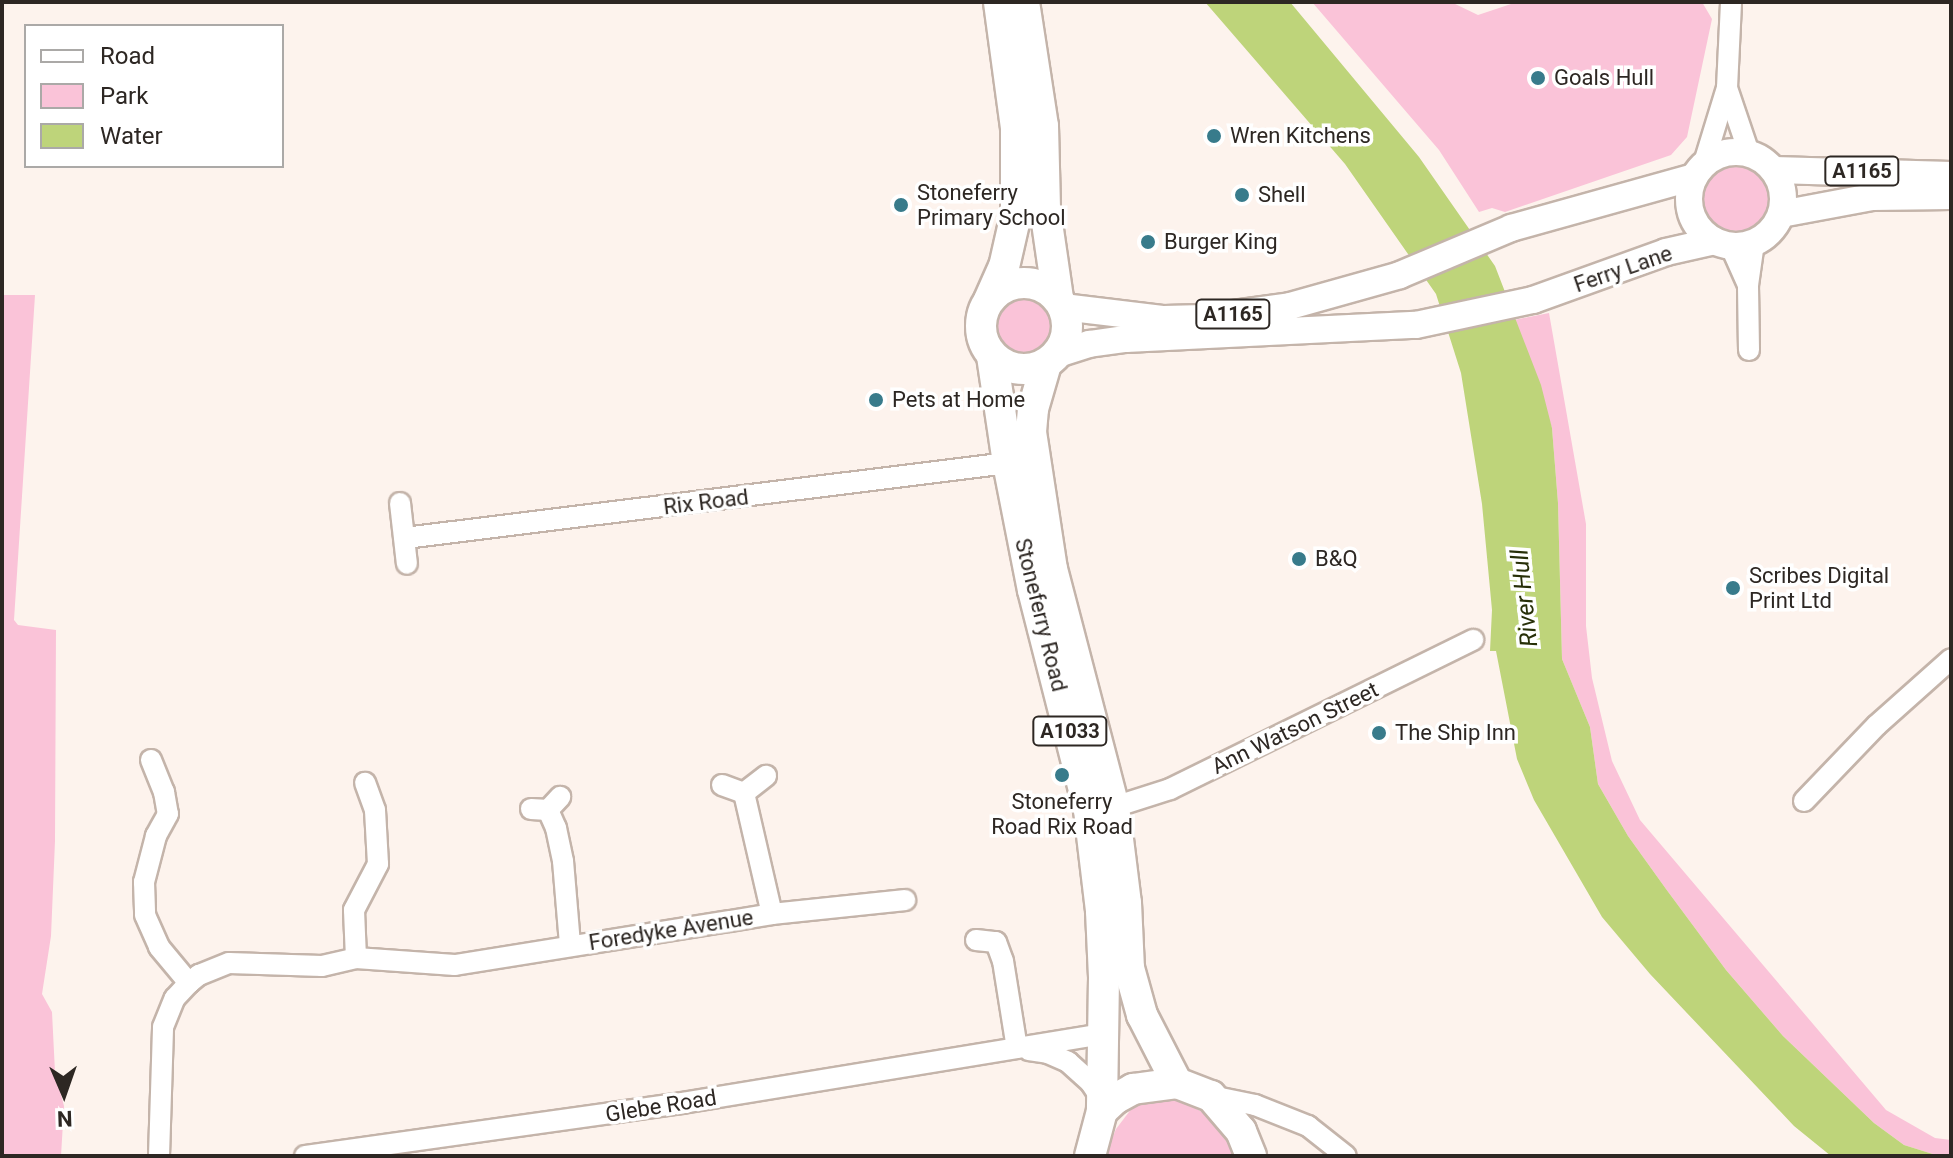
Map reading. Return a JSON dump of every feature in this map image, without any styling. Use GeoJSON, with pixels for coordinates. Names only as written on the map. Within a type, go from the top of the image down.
{"type":"FeatureCollection","features":[{"type":"Feature","properties":{"kind":"highway"},"geometry":{"type":"LineString","coordinates":[[999,2],[1014,105],[1016,214],[1004,267],[980,321],[981,333],[992,356],[1018,369],[1052,359],[1067,331],[1045,209],[1043,126],[1024,2]]}},
{"type":"Feature","properties":{"kind":"highway"},"geometry":{"type":"LineString","coordinates":[[989,300],[1010,285],[1023,283],[1036,284],[1060,302]]}},
{"type":"Feature","properties":{"kind":"highway","name":"Stoneferry Road"},"geometry":{"type":"LineString","coordinates":[[992,356],[1008,463],[1033,590],[1089,810],[1101,911],[1102,1106]]}},
{"type":"Feature","properties":{"kind":"highway","name":"Stoneferry Road"},"geometry":{"type":"LineString","coordinates":[[1052,359],[1033,409],[1035,459],[1052,569],[1114,807],[1126,903],[1129,968],[1142,1015],[1177,1083]]}},
{"type":"Feature","properties":{"kind":"highway"},"geometry":{"type":"LineString","coordinates":[[1102,1106],[1133,1089],[1177,1083],[1211,1096],[1241,1131],[1251,1156]]}},
{"type":"Feature","properties":{"kind":"highway","name":"A1033"},"geometry":{"type":"LineString","coordinates":[[1090,1156],[1102,1106]]}},
{"type":"Feature","properties":{"kind":"main road","name":"A1165"},"geometry":{"type":"LineString","coordinates":[[1060,302],[1164,319],[1204,318],[1290,306],[1400,275],[1511,228],[1699,170],[1728,152],[1749,153]]}},
{"type":"Feature","properties":{"kind":"main road"},"geometry":{"type":"LineString","coordinates":[[1699,170],[1689,191],[1689,210],[1699,229],[1733,244],[1770,232],[1781,214],[1783,193],[1774,170],[1749,153]]}},
{"type":"Feature","properties":{"kind":"main road","name":"A1165"},"geometry":{"type":"LineString","coordinates":[[1774,170],[1951,175]]}},
{"type":"Feature","properties":{"kind":"main road","name":"A1165"},"geometry":{"type":"LineString","coordinates":[[1781,214],[1872,197],[1951,196]]}},
{"type":"Feature","properties":{"kind":"main road","name":"Ferry Lane"},"geometry":{"type":"LineString","coordinates":[[1052,359],[1089,344],[1126,339],[1416,325],[1533,300],[1666,252],[1733,244]]}},
{"type":"Feature","properties":{"kind":"street"},"geometry":{"type":"LineString","coordinates":[[1699,170],[1727,88],[1731,2]]}},
{"type":"Feature","properties":{"kind":"street"},"geometry":{"type":"LineString","coordinates":[[1727,88],[1749,153]]}},
{"type":"Feature","properties":{"kind":"street"},"geometry":{"type":"LineString","coordinates":[[1733,244],[1748,285],[1749,350]]}},
{"type":"Feature","properties":{"kind":"street","name":"Rix Road"},"geometry":{"type":"LineString","coordinates":[[405,538],[1008,463]]}},
{"type":"Feature","properties":{"kind":"street"},"geometry":{"type":"LineString","coordinates":[[400,503],[407,564]]}},
{"type":"Feature","properties":{"kind":"street","name":"Ann Watson Street"},"geometry":{"type":"LineString","coordinates":[[1114,807],[1170,789],[1473,640]]}},
{"type":"Feature","properties":{"kind":"street"},"geometry":{"type":"LineString","coordinates":[[1804,801],[1877,725],[1951,659]]}},
{"type":"Feature","properties":{"kind":"street"},"geometry":{"type":"LineString","coordinates":[[151,760],[164,792],[168,814],[156,836],[144,882],[145,915],[159,947],[189,983]]}},
{"type":"Feature","properties":{"kind":"street"},"geometry":{"type":"LineString","coordinates":[[722,785],[744,793],[766,776]]}},
{"type":"Feature","properties":{"kind":"street"},"geometry":{"type":"LineString","coordinates":[[356,958],[354,910],[378,864],[375,810],[365,783]]}},
{"type":"Feature","properties":{"kind":"street","name":"Foredyke Avenue"},"geometry":{"type":"LineString","coordinates":[[744,793],[772,914]]}},
{"type":"Feature","properties":{"kind":"street","name":"Foredyke Avenue"},"geometry":{"type":"LineString","coordinates":[[546,805],[556,828],[563,861],[570,945]]}},
{"type":"Feature","properties":{"kind":"street","name":"Foredyke Avenue"},"geometry":{"type":"LineString","coordinates":[[159,1156],[163,1027],[175,998],[189,983],[199,975],[229,963],[322,966],[356,958],[455,965],[772,914],[905,900]]}},
{"type":"Feature","properties":{"kind":"street"},"geometry":{"type":"LineString","coordinates":[[976,940],[996,942],[1003,961],[1017,1048]]}},
{"type":"Feature","properties":{"kind":"street","name":"Glebe Road"},"geometry":{"type":"LineString","coordinates":[[305,1156],[682,1103],[1104,1034]]}},
{"type":"Feature","properties":{"kind":"street","name":"Glebe Road"},"geometry":{"type":"LineString","coordinates":[[1017,1048],[1048,1053],[1068,1062],[1091,1083],[1102,1106]]}},
{"type":"Feature","properties":{"kind":"street"},"geometry":{"type":"LineString","coordinates":[[1211,1096],[1255,1105],[1308,1126],[1346,1156]]}},
{"type":"Feature","properties":{"kind":"green space","name":"Goals Hull"},"geometry":{"type":"Polygon","coordinates":[[[1312,2],[1451,2],[1478,15],[1517,2],[1702,2],[1712,19],[1687,137],[1671,155],[1505,212],[1492,208],[1479,212],[1439,150],[1312,2]]]}},
{"type":"Feature","properties":{"kind":"green space"},"geometry":{"type":"Polygon","coordinates":[[[1737,163],[1761,173],[1771,197],[1761,221],[1737,231],[1713,221],[1703,197],[1713,173],[1737,163]]]}},
{"type":"Feature","properties":{"kind":"green space"},"geometry":{"type":"Polygon","coordinates":[[[1017,293],[1031,293],[1043,298],[1052,307],[1057,326],[1055,339],[1048,350],[1031,359],[1017,359],[1005,354],[996,345],[991,333],[991,319],[996,307],[1005,298],[1017,293]]]}},
{"type":"Feature","properties":{"kind":"green space"},"geometry":{"type":"Polygon","coordinates":[[[2,295],[35,295],[14,620],[18,625],[56,630],[55,841],[51,936],[42,994],[52,1012],[55,1072],[64,1106],[61,1156],[2,1156],[2,295]]]}},
{"type":"Feature","properties":{"kind":"green space"},"geometry":{"type":"Polygon","coordinates":[[[1549,313],[1586,524],[1586,626],[1592,678],[1612,761],[1640,820],[1886,1110],[1935,1138],[1951,1140],[1951,1156],[1939,1156],[1904,1145],[1874,1123],[1783,1036],[1726,970],[1666,889],[1628,836],[1598,784],[1590,727],[1562,659],[1558,503],[1552,428],[1514,320],[1549,313]]]}},
{"type":"Feature","properties":{"kind":"green space"},"geometry":{"type":"Polygon","coordinates":[[[1154,1096],[1184,1101],[1215,1120],[1230,1142],[1233,1156],[1105,1156],[1116,1129],[1132,1108],[1154,1096]]]}},
{"type":"Feature","properties":{"kind":"water","name":"River Hull"},"geometry":{"type":"Polygon","coordinates":[[[1205,2],[1290,2],[1419,157],[1495,266],[1541,385],[1552,428],[1558,503],[1562,659],[1590,727],[1598,784],[1628,836],[1666,889],[1726,970],[1783,1036],[1874,1123],[1904,1145],[1939,1156],[1831,1156],[1794,1126],[1650,974],[1602,917],[1534,800],[1517,759],[1496,651],[1490,651],[1492,610],[1482,504],[1461,373],[1436,294],[1345,164],[1205,2]]]}},
{"type":"Feature","properties":{"kind":"place","name":"Goals Hull"},"geometry":{"type":"Point","coordinates":[1538,78]}},
{"type":"Feature","properties":{"kind":"place","name":"Wren Kitchens"},"geometry":{"type":"Point","coordinates":[1214,136]}},
{"type":"Feature","properties":{"kind":"place","name":"Shell"},"geometry":{"type":"Point","coordinates":[1242,195]}},
{"type":"Feature","properties":{"kind":"place","name":"Stoneferry Primary School"},"geometry":{"type":"Point","coordinates":[901,205]}},
{"type":"Feature","properties":{"kind":"place","name":"Burger King"},"geometry":{"type":"Point","coordinates":[1148,242]}},
{"type":"Feature","properties":{"kind":"place","name":"Pets at Home"},"geometry":{"type":"Point","coordinates":[876,400]}},
{"type":"Feature","properties":{"kind":"place","name":"B&Q"},"geometry":{"type":"Point","coordinates":[1299,559]}},
{"type":"Feature","properties":{"kind":"place","name":"Scribes Digital Print Ltd"},"geometry":{"type":"Point","coordinates":[1733,588]}},
{"type":"Feature","properties":{"kind":"place","name":"The Ship Inn"},"geometry":{"type":"Point","coordinates":[1379,733]}},
{"type":"Feature","properties":{"kind":"place","name":"Stoneferry Road Rix Road"},"geometry":{"type":"Point","coordinates":[1062,775]}}]}
